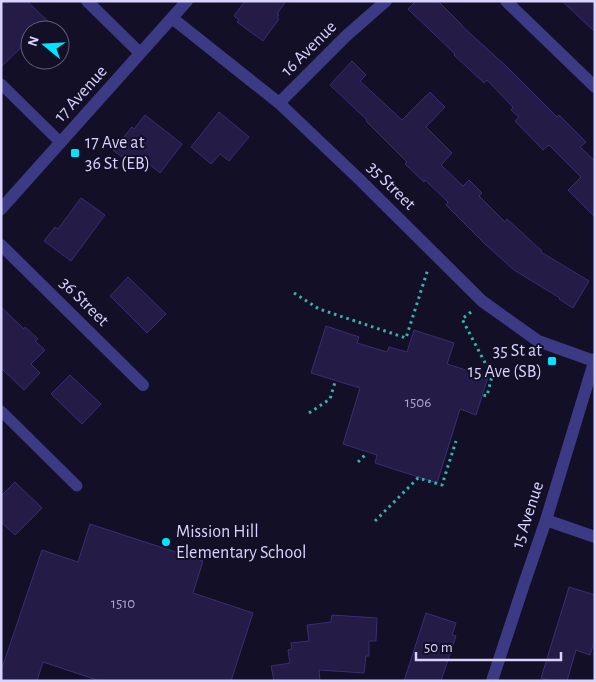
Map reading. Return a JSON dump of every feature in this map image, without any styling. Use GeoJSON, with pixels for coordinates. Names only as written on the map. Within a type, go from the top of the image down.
{"type":"FeatureCollection","features":[{"type":"Feature","properties":{"kind":"street"},"geometry":{"type":"LineString","coordinates":[[87,1],[140,53]]}},
{"type":"Feature","properties":{"kind":"street","name":"17 Avenue"},"geometry":{"type":"LineString","coordinates":[[1,209],[186,1]]}},
{"type":"Feature","properties":{"kind":"street","name":"16 Avenue"},"geometry":{"type":"LineString","coordinates":[[280,102],[346,36],[386,1]]}},
{"type":"Feature","properties":{"kind":"street"},"geometry":{"type":"LineString","coordinates":[[506,1],[595,87]]}},
{"type":"Feature","properties":{"kind":"street","name":"35 Street"},"geometry":{"type":"LineString","coordinates":[[172,18],[280,102],[482,301],[538,341],[594,360]]}},
{"type":"Feature","properties":{"kind":"street","name":"36 Street"},"geometry":{"type":"LineString","coordinates":[[1,245],[143,385]]}},
{"type":"Feature","properties":{"kind":"street","name":"15 Avenue"},"geometry":{"type":"LineString","coordinates":[[492,681],[546,520],[594,360]]}},
{"type":"Feature","properties":{"kind":"street"},"geometry":{"type":"LineString","coordinates":[[546,520],[595,537]]}},
{"type":"Feature","properties":{"kind":"lane"},"geometry":{"type":"LineString","coordinates":[[1,84],[61,143]]}},
{"type":"Feature","properties":{"kind":"lane"},"geometry":{"type":"LineString","coordinates":[[1,411],[77,486]]}},
{"type":"Feature","properties":{"kind":"path"},"geometry":{"type":"LineString","coordinates":[[294,293],[319,309],[406,338],[430,264],[437,256]]}},
{"type":"Feature","properties":{"kind":"path"},"geometry":{"type":"LineString","coordinates":[[482,301],[462,319],[492,376],[487,396],[483,395]]}},
{"type":"Feature","properties":{"kind":"path"},"geometry":{"type":"LineString","coordinates":[[309,414],[330,399],[335,382]]}},
{"type":"Feature","properties":{"kind":"path"},"geometry":{"type":"LineString","coordinates":[[375,521],[418,478],[442,485],[456,441]]}},
{"type":"Feature","properties":{"kind":"path"},"geometry":{"type":"LineString","coordinates":[[358,462],[367,453]]}},
{"type":"Feature","properties":{"kind":"building"},"geometry":{"type":"Polygon","coordinates":[[[1,1],[27,1],[47,20],[20,20],[20,49],[1,67],[1,1]]]}},
{"type":"Feature","properties":{"kind":"building"},"geometry":{"type":"Polygon","coordinates":[[[245,1],[286,1],[277,14],[279,19],[263,41],[237,22],[239,20],[234,16],[245,1]]]}},
{"type":"Feature","properties":{"kind":"building"},"geometry":{"type":"Polygon","coordinates":[[[416,1],[438,1],[557,117],[559,115],[586,142],[580,147],[595,161],[595,217],[568,190],[581,177],[549,145],[543,150],[515,121],[519,117],[511,110],[513,107],[487,80],[484,83],[454,55],[408,9],[416,1]]]}},
{"type":"Feature","properties":{"kind":"building"},"geometry":{"type":"Polygon","coordinates":[[[562,1],[595,1],[595,32],[562,1]]]}},
{"type":"Feature","properties":{"kind":"building"},"geometry":{"type":"Polygon","coordinates":[[[352,61],[366,75],[360,81],[402,120],[430,92],[445,107],[426,127],[452,153],[441,165],[463,186],[469,180],[482,193],[479,196],[505,222],[507,219],[541,252],[589,281],[573,308],[514,270],[485,244],[446,205],[448,202],[405,164],[407,162],[330,85],[352,61]]]}},
{"type":"Feature","properties":{"kind":"building"},"geometry":{"type":"Polygon","coordinates":[[[219,112],[249,137],[229,161],[220,154],[211,164],[191,147],[219,112]]]}},
{"type":"Feature","properties":{"kind":"building"},"geometry":{"type":"Polygon","coordinates":[[[145,115],[182,144],[160,173],[144,160],[137,169],[113,150],[145,115]]]}},
{"type":"Feature","properties":{"kind":"building"},"geometry":{"type":"Polygon","coordinates":[[[81,198],[105,215],[71,261],[44,241],[55,227],[58,229],[81,198]]]}},
{"type":"Feature","properties":{"kind":"building"},"geometry":{"type":"Polygon","coordinates":[[[128,277],[166,314],[147,333],[110,296],[128,277]]]}},
{"type":"Feature","properties":{"kind":"building"},"geometry":{"type":"Polygon","coordinates":[[[1,307],[24,329],[25,327],[38,339],[35,341],[45,350],[31,364],[40,373],[24,390],[1,368],[1,307]]]}},
{"type":"Feature","properties":{"kind":"building"},"geometry":{"type":"Polygon","coordinates":[[[326,326],[359,337],[357,343],[387,352],[389,347],[407,352],[414,330],[454,343],[447,364],[488,377],[476,415],[460,409],[437,483],[375,463],[377,455],[343,444],[360,388],[311,373],[326,326]]]}},
{"type":"Feature","properties":{"kind":"building"},"geometry":{"type":"Polygon","coordinates":[[[70,375],[101,404],[82,424],[51,394],[70,375]]]}},
{"type":"Feature","properties":{"kind":"building"},"geometry":{"type":"Polygon","coordinates":[[[15,482],[42,508],[15,535],[1,522],[1,496],[15,482]]]}},
{"type":"Feature","properties":{"kind":"building","name":"Mission Hill Elementary School"},"geometry":{"type":"Polygon","coordinates":[[[90,524],[203,561],[193,593],[253,613],[231,681],[100,681],[43,662],[37,681],[1,681],[1,671],[42,550],[78,562],[90,524]]]}},
{"type":"Feature","properties":{"kind":"building"},"geometry":{"type":"Polygon","coordinates":[[[569,587],[595,595],[595,639],[590,655],[576,650],[567,681],[551,681],[541,678],[569,587]]]}},
{"type":"Feature","properties":{"kind":"building"},"geometry":{"type":"Polygon","coordinates":[[[426,613],[456,623],[452,635],[456,636],[441,681],[404,681],[426,613]]]}},
{"type":"Feature","properties":{"kind":"building"},"geometry":{"type":"Polygon","coordinates":[[[332,615],[377,618],[376,641],[369,641],[369,656],[366,656],[364,673],[319,670],[320,681],[274,681],[271,666],[290,663],[288,650],[292,649],[291,643],[309,641],[307,625],[331,622],[332,615]]]}},
{"type":"Feature","properties":{"kind":"place","name":"17 Ave at 36 St (EB)"},"geometry":{"type":"Point","coordinates":[75,153]}},
{"type":"Feature","properties":{"kind":"place","name":"35 St at 15 Ave (SB)"},"geometry":{"type":"Point","coordinates":[552,361]}},
{"type":"Feature","properties":{"kind":"place","name":"Mission Hill Elementary School"},"geometry":{"type":"Point","coordinates":[166,542]}}]}
